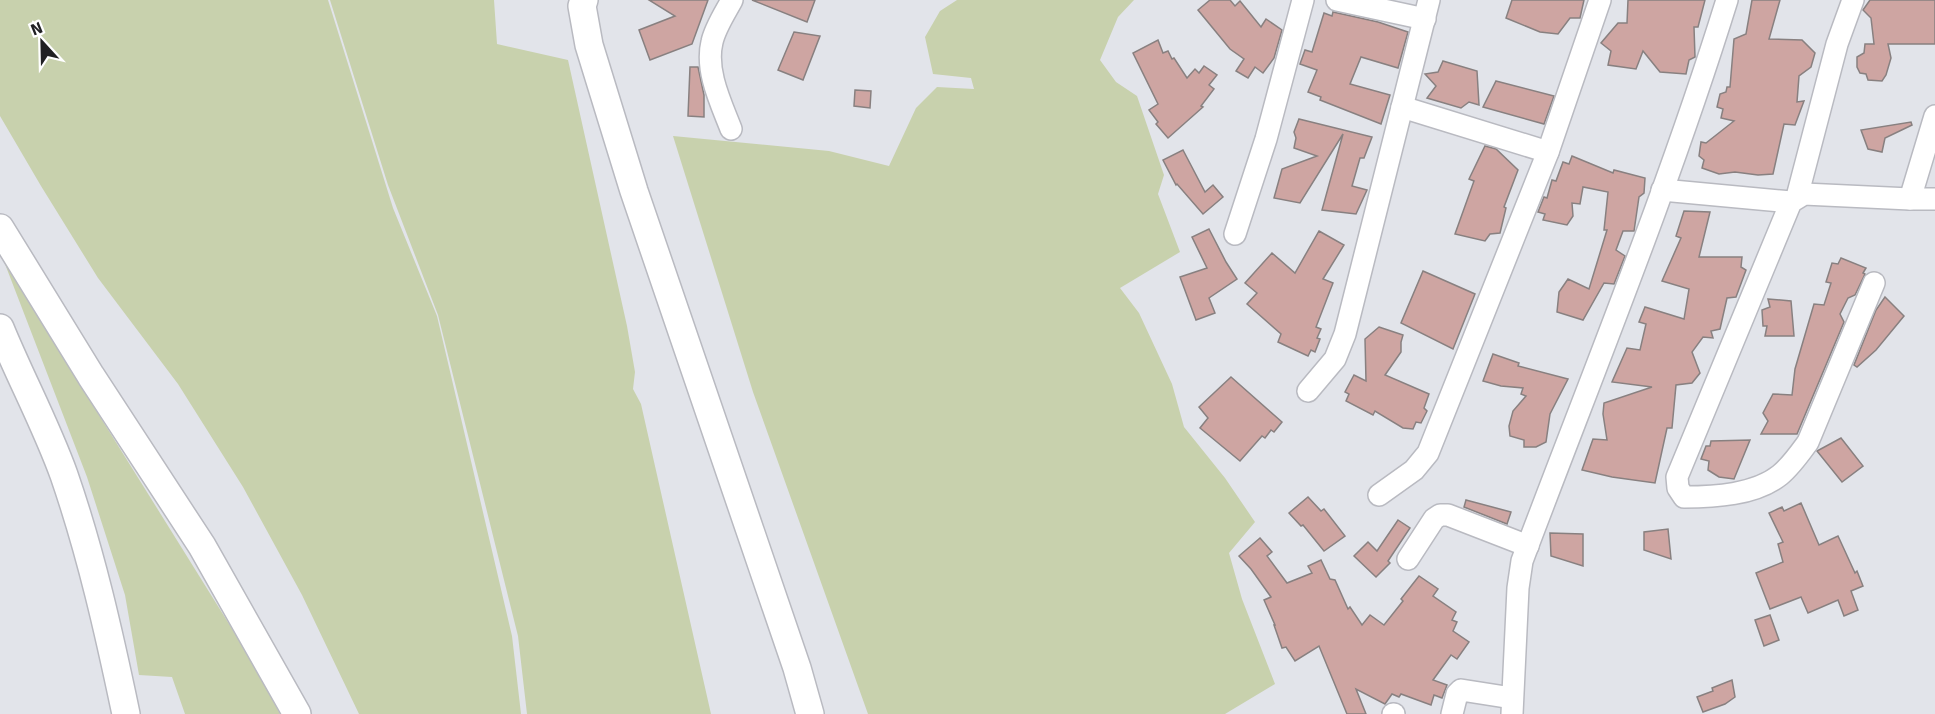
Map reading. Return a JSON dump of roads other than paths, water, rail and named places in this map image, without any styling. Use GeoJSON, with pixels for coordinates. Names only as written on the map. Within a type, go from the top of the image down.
{"type":"FeatureCollection","features":[{"type":"Feature","properties":{"kind":"main road"},"geometry":{"type":"LineString","coordinates":[[584,0],[582,6],[589,45],[634,191],[797,668],[810,714]]}},
{"type":"Feature","properties":{"kind":"main road"},"geometry":{"type":"LineString","coordinates":[[0,228],[202,546],[297,714]]}},
{"type":"Feature","properties":{"kind":"main road"},"geometry":{"type":"LineString","coordinates":[[0,328],[63,473],[84,536],[103,607],[126,714]]}},
{"type":"Feature","properties":{"kind":"street"},"geometry":{"type":"LineString","coordinates":[[731,129],[717,93],[711,67],[711,43],[732,0]]}},
{"type":"Feature","properties":{"kind":"street"},"geometry":{"type":"LineString","coordinates":[[1235,234],[1266,139],[1303,0]]}},
{"type":"Feature","properties":{"kind":"street"},"geometry":{"type":"LineString","coordinates":[[1308,391],[1335,359],[1345,334],[1427,10],[1337,0]]}},
{"type":"Feature","properties":{"kind":"street"},"geometry":{"type":"LineString","coordinates":[[1379,495],[1414,470],[1428,453],[1548,152],[1600,0]]}},
{"type":"Feature","properties":{"kind":"street"},"geometry":{"type":"LineString","coordinates":[[1452,714],[1457,694],[1461,690],[1512,706],[1518,588],[1522,561],[1662,190],[1727,0]]}},
{"type":"Feature","properties":{"kind":"street"},"geometry":{"type":"LineString","coordinates":[[1853,0],[1837,44],[1794,199],[1677,477],[1678,488],[1684,497],[1713,497],[1736,493],[1779,476],[1795,460],[1808,442],[1875,283]]}},
{"type":"Feature","properties":{"kind":"street"},"geometry":{"type":"LineString","coordinates":[[1401,107],[1548,152]]}},
{"type":"Feature","properties":{"kind":"street"},"geometry":{"type":"LineString","coordinates":[[1910,199],[1935,116]]}},
{"type":"Feature","properties":{"kind":"street"},"geometry":{"type":"LineString","coordinates":[[1662,190],[1794,199],[1804,194],[1935,199]]}},
{"type":"Feature","properties":{"kind":"street"},"geometry":{"type":"LineString","coordinates":[[1408,559],[1434,519],[1440,515],[1448,515],[1528,546]]}}]}
